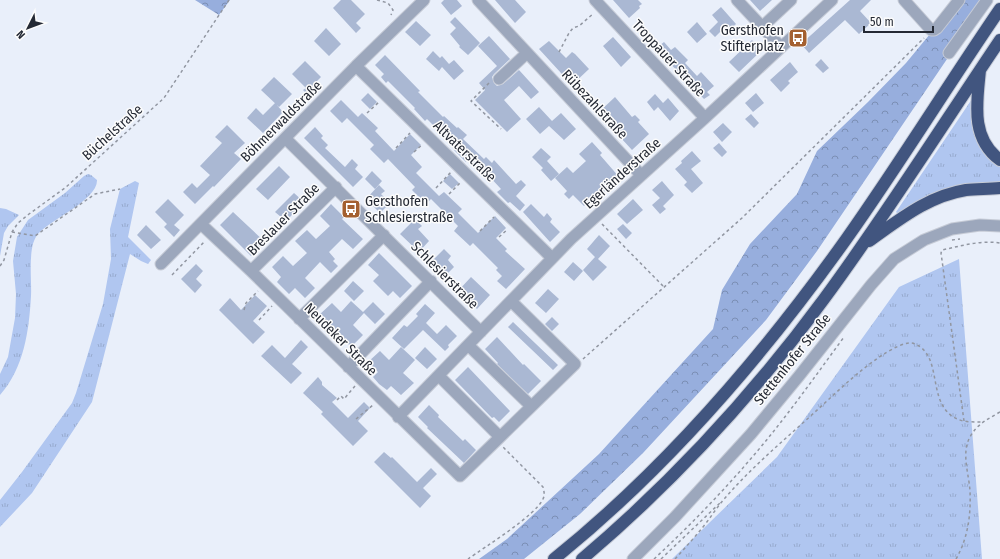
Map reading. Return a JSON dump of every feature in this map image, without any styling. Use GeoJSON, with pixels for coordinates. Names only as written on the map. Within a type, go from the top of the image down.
{"type":"FeatureCollection","features":[{"type":"Feature","properties":{"kind":"highway"},"geometry":{"type":"LineString","coordinates":[[554,559],[597,522],[656,466],[698,423],[756,357],[788,317],[847,237],[1000,9]]}},
{"type":"Feature","properties":{"kind":"highway"},"geometry":{"type":"LineString","coordinates":[[582,559],[647,500],[718,427],[794,338],[862,247],[1000,40]]}},
{"type":"Feature","properties":{"kind":"highway"},"geometry":{"type":"LineString","coordinates":[[980,69],[976,110],[977,124],[989,148],[1000,160]]}},
{"type":"Feature","properties":{"kind":"highway"},"geometry":{"type":"LineString","coordinates":[[862,247],[911,211],[935,199],[966,190],[1000,188]]}},
{"type":"Feature","properties":{"kind":"street","name":"Böhmerwaldstraße"},"geometry":{"type":"LineString","coordinates":[[161,264],[356,66],[424,0]]}},
{"type":"Feature","properties":{"kind":"street","name":"Rübezahlstraße"},"geometry":{"type":"LineString","coordinates":[[478,0],[641,175]]}},
{"type":"Feature","properties":{"kind":"street"},"geometry":{"type":"LineString","coordinates":[[737,0],[781,47]]}},
{"type":"Feature","properties":{"kind":"street"},"geometry":{"type":"LineString","coordinates":[[762,27],[791,0]]}},
{"type":"Feature","properties":{"kind":"street","name":"Egerländerstraße"},"geometry":{"type":"LineString","coordinates":[[398,417],[571,239],[705,118],[832,0]]}},
{"type":"Feature","properties":{"kind":"street"},"geometry":{"type":"LineString","coordinates":[[904,0],[931,30],[937,28],[959,0]]}},
{"type":"Feature","properties":{"kind":"street"},"geometry":{"type":"LineString","coordinates":[[949,53],[987,0]]}},
{"type":"Feature","properties":{"kind":"street","name":"Troppauer Straße"},"geometry":{"type":"LineString","coordinates":[[598,3],[705,118]]}},
{"type":"Feature","properties":{"kind":"street"},"geometry":{"type":"LineString","coordinates":[[499,79],[527,52]]}},
{"type":"Feature","properties":{"kind":"street","name":"Altvaterstraße"},"geometry":{"type":"LineString","coordinates":[[356,66],[552,258]]}},
{"type":"Feature","properties":{"kind":"street","name":"Schlesierstraße"},"geometry":{"type":"LineString","coordinates":[[285,138],[481,332]]}},
{"type":"Feature","properties":{"kind":"street","name":"Breslauer Straße"},"geometry":{"type":"LineString","coordinates":[[251,271],[336,187]]}},
{"type":"Feature","properties":{"kind":"street","name":"Neudeker Straße"},"geometry":{"type":"LineString","coordinates":[[201,224],[460,476],[498,439]]}},
{"type":"Feature","properties":{"kind":"street","name":"Stettenhofer Straße"},"geometry":{"type":"LineString","coordinates":[[633,559],[675,517],[751,434],[871,285],[894,259],[924,240],[952,229],[980,225],[1000,226]]}},
{"type":"Feature","properties":{"kind":"street"},"geometry":{"type":"LineString","coordinates":[[299,319],[384,235]]}},
{"type":"Feature","properties":{"kind":"street"},"geometry":{"type":"LineString","coordinates":[[348,367],[431,281]]}},
{"type":"Feature","properties":{"kind":"street"},"geometry":{"type":"LineString","coordinates":[[439,376],[498,439],[575,364],[511,301]]}},
{"type":"Feature","properties":{"kind":"street"},"geometry":{"type":"LineString","coordinates":[[468,345],[531,406]]}},
{"type":"Feature","properties":{"kind":"path","name":"Büchelstraße"},"geometry":{"type":"LineString","coordinates":[[0,266],[4,260],[12,232],[18,223],[28,214],[65,188],[164,98],[228,0]]}},
{"type":"Feature","properties":{"kind":"path"},"geometry":{"type":"LineString","coordinates":[[377,0],[388,3],[393,10],[390,15]]}},
{"type":"Feature","properties":{"kind":"path"},"geometry":{"type":"LineString","coordinates":[[559,52],[569,33],[573,28],[579,26],[598,3]]}},
{"type":"Feature","properties":{"kind":"path"},"geometry":{"type":"LineString","coordinates":[[575,364],[581,361],[742,218],[933,30]]}},
{"type":"Feature","properties":{"kind":"path"},"geometry":{"type":"LineString","coordinates":[[499,79],[493,80],[471,101],[501,129]]}},
{"type":"Feature","properties":{"kind":"path"},"geometry":{"type":"LineString","coordinates":[[367,113],[386,94]]}},
{"type":"Feature","properties":{"kind":"path"},"geometry":{"type":"LineString","coordinates":[[396,148],[417,126]]}},
{"type":"Feature","properties":{"kind":"path"},"geometry":{"type":"LineString","coordinates":[[436,188],[458,166]]}},
{"type":"Feature","properties":{"kind":"path"},"geometry":{"type":"LineString","coordinates":[[449,194],[468,175]]}},
{"type":"Feature","properties":{"kind":"path"},"geometry":{"type":"LineString","coordinates":[[12,232],[35,236],[95,194],[120,189]]}},
{"type":"Feature","properties":{"kind":"path"},"geometry":{"type":"LineString","coordinates":[[480,231],[502,209]]}},
{"type":"Feature","properties":{"kind":"path"},"geometry":{"type":"LineString","coordinates":[[595,217],[664,287]]}},
{"type":"Feature","properties":{"kind":"path"},"geometry":{"type":"LineString","coordinates":[[172,275],[212,234]]}},
{"type":"Feature","properties":{"kind":"path"},"geometry":{"type":"LineString","coordinates":[[951,241],[964,238]]}},
{"type":"Feature","properties":{"kind":"path"},"geometry":{"type":"LineString","coordinates":[[964,421],[941,254],[942,250],[967,244],[987,242],[1000,243]]}},
{"type":"Feature","properties":{"kind":"path"},"geometry":{"type":"LineString","coordinates":[[244,310],[246,303],[264,284]]}},
{"type":"Feature","properties":{"kind":"path"},"geometry":{"type":"LineString","coordinates":[[259,320],[279,299]]}},
{"type":"Feature","properties":{"kind":"path"},"geometry":{"type":"LineString","coordinates":[[654,559],[732,480],[769,437],[846,334]]}},
{"type":"Feature","properties":{"kind":"path"},"geometry":{"type":"LineString","coordinates":[[661,559],[725,498],[769,453],[860,371],[885,353],[906,344],[913,343],[921,347],[927,353],[931,361],[937,392],[945,410],[956,418],[964,421],[981,422]]}},
{"type":"Feature","properties":{"kind":"path"},"geometry":{"type":"LineString","coordinates":[[337,400],[341,396],[344,399],[361,380]]}},
{"type":"Feature","properties":{"kind":"path"},"geometry":{"type":"LineString","coordinates":[[356,419],[365,414],[380,398]]}},
{"type":"Feature","properties":{"kind":"path"},"geometry":{"type":"LineString","coordinates":[[956,559],[963,545],[969,520],[970,492],[966,458],[969,438],[981,422],[1000,412]]}},
{"type":"Feature","properties":{"kind":"path"},"geometry":{"type":"LineString","coordinates":[[468,559],[534,511],[543,500],[544,493],[541,484],[498,439]]}},
{"type":"Feature","properties":{"kind":"path"},"geometry":{"type":"LineString","coordinates":[[675,559],[704,526],[725,498]]}},
{"type":"Feature","properties":{"kind":"green space"},"geometry":{"type":"Polygon","coordinates":[[[195,0],[230,0],[219,15],[195,0]]]}},
{"type":"Feature","properties":{"kind":"green space"},"geometry":{"type":"Polygon","coordinates":[[[963,0],[987,0],[817,251],[766,320],[643,453],[580,514],[524,559],[479,559],[507,539],[599,454],[713,329],[722,290],[750,244],[797,194],[817,151],[906,63],[930,34],[935,36],[963,0]]]}},
{"type":"Feature","properties":{"kind":"green space"},"geometry":{"type":"Polygon","coordinates":[[[974,96],[973,102],[1000,165],[1000,184],[899,215],[896,212],[974,96]]]}},
{"type":"Feature","properties":{"kind":"green space"},"geometry":{"type":"Polygon","coordinates":[[[88,174],[97,180],[90,195],[44,228],[38,234],[32,246],[31,296],[27,336],[15,373],[0,395],[0,374],[8,357],[15,318],[16,294],[13,261],[17,237],[28,220],[88,174]]]}},
{"type":"Feature","properties":{"kind":"green space"},"geometry":{"type":"Polygon","coordinates":[[[135,181],[139,183],[128,237],[151,260],[148,264],[130,254],[92,402],[32,493],[0,527],[0,500],[72,403],[76,393],[103,304],[111,259],[110,229],[120,189],[135,181]]]}},
{"type":"Feature","properties":{"kind":"green space"},"geometry":{"type":"Polygon","coordinates":[[[0,208],[19,215],[8,226],[4,233],[0,256],[0,208]]]}},
{"type":"Feature","properties":{"kind":"green space"},"geometry":{"type":"Polygon","coordinates":[[[959,259],[982,559],[672,559],[777,457],[899,287],[959,259]]]}},
{"type":"Feature","properties":{"kind":"building"},"geometry":{"type":"Polygon","coordinates":[[[341,0],[351,0],[365,14],[356,23],[361,28],[356,33],[333,8],[341,0]]]}},
{"type":"Feature","properties":{"kind":"building"},"geometry":{"type":"Polygon","coordinates":[[[444,0],[457,0],[462,6],[451,15],[441,3],[444,0]]]}},
{"type":"Feature","properties":{"kind":"building"},"geometry":{"type":"Polygon","coordinates":[[[495,0],[515,0],[526,12],[515,23],[495,0]]]}},
{"type":"Feature","properties":{"kind":"building"},"geometry":{"type":"Polygon","coordinates":[[[613,0],[638,0],[642,4],[639,6],[640,8],[629,18],[613,0]]]}},
{"type":"Feature","properties":{"kind":"building"},"geometry":{"type":"Polygon","coordinates":[[[750,0],[772,0],[760,11],[750,0]]]}},
{"type":"Feature","properties":{"kind":"building"},"geometry":{"type":"Polygon","coordinates":[[[850,0],[871,0],[860,11],[871,23],[859,34],[845,20],[809,53],[801,44],[850,0]]]}},
{"type":"Feature","properties":{"kind":"building"},"geometry":{"type":"Polygon","coordinates":[[[721,7],[736,24],[727,32],[724,28],[715,37],[709,31],[718,22],[712,15],[721,7]]]}},
{"type":"Feature","properties":{"kind":"building"},"geometry":{"type":"Polygon","coordinates":[[[455,17],[480,43],[468,55],[459,47],[460,46],[450,34],[456,28],[450,22],[455,17]]]}},
{"type":"Feature","properties":{"kind":"building"},"geometry":{"type":"Polygon","coordinates":[[[416,21],[431,35],[420,46],[405,32],[416,21]]]}},
{"type":"Feature","properties":{"kind":"building"},"geometry":{"type":"Polygon","coordinates":[[[697,22],[707,34],[697,43],[687,32],[697,22]]]}},
{"type":"Feature","properties":{"kind":"building"},"geometry":{"type":"Polygon","coordinates":[[[326,28],[341,44],[329,56],[314,41],[326,28]]]}},
{"type":"Feature","properties":{"kind":"building"},"geometry":{"type":"Polygon","coordinates":[[[489,36],[510,59],[492,77],[494,83],[497,86],[503,84],[519,70],[539,92],[531,99],[519,86],[504,100],[521,119],[507,132],[475,100],[485,90],[479,83],[497,66],[478,46],[489,36]]]}},
{"type":"Feature","properties":{"kind":"building"},"geometry":{"type":"Polygon","coordinates":[[[613,37],[631,57],[621,67],[603,46],[613,37]]]}},
{"type":"Feature","properties":{"kind":"building"},"geometry":{"type":"Polygon","coordinates":[[[752,40],[761,51],[739,72],[729,62],[752,40]]]}},
{"type":"Feature","properties":{"kind":"building"},"geometry":{"type":"Polygon","coordinates":[[[549,41],[566,58],[572,52],[575,54],[589,69],[572,85],[539,49],[549,41]]]}},
{"type":"Feature","properties":{"kind":"building"},"geometry":{"type":"Polygon","coordinates":[[[664,42],[671,50],[675,47],[688,60],[685,63],[697,76],[701,72],[714,86],[707,92],[710,95],[704,99],[664,57],[666,56],[658,47],[664,42]]]}},
{"type":"Feature","properties":{"kind":"building"},"geometry":{"type":"Polygon","coordinates":[[[433,51],[440,58],[442,56],[449,64],[454,60],[464,71],[454,80],[442,67],[439,71],[426,59],[433,51]]]}},
{"type":"Feature","properties":{"kind":"building"},"geometry":{"type":"Polygon","coordinates":[[[385,55],[443,117],[444,116],[467,135],[463,139],[484,159],[486,157],[492,163],[494,160],[516,184],[521,180],[526,185],[516,196],[525,205],[520,211],[510,202],[508,203],[497,192],[501,189],[488,175],[486,177],[468,160],[466,162],[454,150],[456,148],[427,119],[425,121],[414,109],[415,108],[388,81],[386,83],[381,77],[384,74],[375,65],[385,55]]]}},
{"type":"Feature","properties":{"kind":"building"},"geometry":{"type":"Polygon","coordinates":[[[821,59],[829,68],[823,73],[815,65],[821,59]]]}},
{"type":"Feature","properties":{"kind":"building"},"geometry":{"type":"Polygon","coordinates":[[[305,61],[321,77],[311,87],[316,92],[310,97],[303,90],[306,88],[292,74],[305,61]]]}},
{"type":"Feature","properties":{"kind":"building"},"geometry":{"type":"Polygon","coordinates":[[[790,62],[798,72],[788,81],[790,83],[781,92],[770,80],[790,62]]]}},
{"type":"Feature","properties":{"kind":"building"},"geometry":{"type":"Polygon","coordinates":[[[274,77],[292,94],[279,107],[261,90],[274,77]]]}},
{"type":"Feature","properties":{"kind":"building"},"geometry":{"type":"Polygon","coordinates":[[[368,93],[377,102],[370,109],[361,100],[368,93]]]}},
{"type":"Feature","properties":{"kind":"building"},"geometry":{"type":"Polygon","coordinates":[[[756,93],[764,103],[753,112],[745,103],[756,93]]]}},
{"type":"Feature","properties":{"kind":"building"},"geometry":{"type":"Polygon","coordinates":[[[655,94],[663,103],[668,98],[679,111],[670,121],[658,107],[654,111],[647,102],[655,94]]]}},
{"type":"Feature","properties":{"kind":"building"},"geometry":{"type":"Polygon","coordinates":[[[615,97],[632,117],[635,115],[640,120],[638,122],[649,134],[632,150],[598,113],[615,97]]]}},
{"type":"Feature","properties":{"kind":"building"},"geometry":{"type":"Polygon","coordinates":[[[341,100],[358,117],[362,113],[378,128],[375,131],[394,151],[410,134],[421,145],[411,155],[422,167],[416,173],[439,196],[444,192],[462,209],[458,213],[478,233],[495,216],[506,228],[496,238],[507,249],[505,251],[525,269],[506,289],[497,281],[502,276],[496,270],[498,268],[473,243],[470,246],[454,231],[458,226],[431,199],[426,204],[412,190],[415,187],[388,159],[384,163],[370,149],[374,145],[347,118],[342,123],[330,111],[341,100]]]}},
{"type":"Feature","properties":{"kind":"building"},"geometry":{"type":"Polygon","coordinates":[[[275,103],[283,112],[263,133],[247,118],[256,108],[263,115],[275,103]]]}},
{"type":"Feature","properties":{"kind":"building"},"geometry":{"type":"Polygon","coordinates":[[[539,107],[552,121],[561,113],[576,129],[564,140],[549,126],[540,134],[526,119],[539,107]]]}},
{"type":"Feature","properties":{"kind":"building"},"geometry":{"type":"Polygon","coordinates":[[[751,114],[759,123],[754,128],[745,119],[751,114]]]}},
{"type":"Feature","properties":{"kind":"building"},"geometry":{"type":"Polygon","coordinates":[[[723,123],[732,132],[722,142],[713,132],[723,123]]]}},
{"type":"Feature","properties":{"kind":"building"},"geometry":{"type":"Polygon","coordinates":[[[227,125],[245,143],[234,153],[241,159],[195,204],[183,192],[192,183],[197,188],[210,175],[200,166],[222,143],[215,137],[227,125]]]}},
{"type":"Feature","properties":{"kind":"building"},"geometry":{"type":"Polygon","coordinates":[[[315,127],[323,136],[321,138],[328,145],[325,148],[345,167],[352,159],[358,165],[355,169],[363,177],[353,187],[304,138],[315,127]]]}},
{"type":"Feature","properties":{"kind":"building"},"geometry":{"type":"Polygon","coordinates":[[[592,142],[602,153],[600,155],[620,178],[603,193],[600,191],[584,206],[573,195],[569,199],[564,194],[567,191],[555,178],[567,167],[573,173],[586,161],[579,154],[592,142]]]}},
{"type":"Feature","properties":{"kind":"building"},"geometry":{"type":"Polygon","coordinates":[[[719,143],[727,152],[722,157],[713,148],[719,143]]]}},
{"type":"Feature","properties":{"kind":"building"},"geometry":{"type":"Polygon","coordinates":[[[541,148],[551,157],[547,161],[559,174],[551,181],[541,170],[543,168],[532,157],[541,148]]]}},
{"type":"Feature","properties":{"kind":"building"},"geometry":{"type":"Polygon","coordinates":[[[692,151],[701,161],[691,169],[703,183],[692,193],[684,185],[687,182],[675,169],[692,151]]]}},
{"type":"Feature","properties":{"kind":"building"},"geometry":{"type":"Polygon","coordinates":[[[279,166],[290,177],[268,200],[256,189],[279,166]]]}},
{"type":"Feature","properties":{"kind":"building"},"geometry":{"type":"Polygon","coordinates":[[[372,171],[382,181],[375,189],[365,179],[372,171]]]}},
{"type":"Feature","properties":{"kind":"building"},"geometry":{"type":"Polygon","coordinates":[[[450,174],[459,183],[452,189],[443,181],[450,174]]]}},
{"type":"Feature","properties":{"kind":"building"},"geometry":{"type":"Polygon","coordinates":[[[662,181],[674,195],[663,206],[666,209],[660,214],[652,205],[660,198],[652,190],[662,181]]]}},
{"type":"Feature","properties":{"kind":"building"},"geometry":{"type":"Polygon","coordinates":[[[379,185],[385,191],[381,194],[390,203],[380,213],[366,199],[379,185]]]}},
{"type":"Feature","properties":{"kind":"building"},"geometry":{"type":"Polygon","coordinates":[[[294,193],[304,202],[289,218],[284,213],[281,217],[275,212],[294,193]]]}},
{"type":"Feature","properties":{"kind":"building"},"geometry":{"type":"Polygon","coordinates":[[[168,199],[184,215],[174,225],[180,230],[174,237],[164,227],[167,224],[155,212],[168,199]]]}},
{"type":"Feature","properties":{"kind":"building"},"geometry":{"type":"Polygon","coordinates":[[[633,199],[643,210],[627,224],[617,214],[633,199]]]}},
{"type":"Feature","properties":{"kind":"building"},"geometry":{"type":"Polygon","coordinates":[[[331,204],[344,217],[342,219],[363,239],[353,249],[342,239],[329,252],[335,259],[333,261],[338,266],[331,273],[320,262],[305,278],[315,288],[305,298],[295,288],[289,294],[277,282],[281,277],[272,267],[283,256],[293,266],[307,253],[295,241],[307,230],[316,239],[330,226],[320,216],[331,204]]]}},
{"type":"Feature","properties":{"kind":"building"},"geometry":{"type":"Polygon","coordinates":[[[531,204],[544,217],[547,213],[552,219],[550,222],[560,232],[550,242],[523,212],[531,204]]]}},
{"type":"Feature","properties":{"kind":"building"},"geometry":{"type":"Polygon","coordinates":[[[233,212],[265,242],[251,256],[220,225],[233,212]]]}},
{"type":"Feature","properties":{"kind":"building"},"geometry":{"type":"Polygon","coordinates":[[[415,219],[422,226],[418,229],[429,241],[419,252],[400,234],[415,219]]]}},
{"type":"Feature","properties":{"kind":"building"},"geometry":{"type":"Polygon","coordinates":[[[623,224],[632,233],[626,239],[617,229],[623,224]]]}},
{"type":"Feature","properties":{"kind":"building"},"geometry":{"type":"Polygon","coordinates":[[[146,225],[161,240],[151,249],[137,235],[146,225]]]}},
{"type":"Feature","properties":{"kind":"building"},"geometry":{"type":"Polygon","coordinates":[[[599,235],[610,246],[598,259],[607,267],[593,281],[583,270],[595,257],[587,249],[599,235]]]}},
{"type":"Feature","properties":{"kind":"building"},"geometry":{"type":"Polygon","coordinates":[[[444,249],[451,256],[448,260],[454,267],[444,277],[430,263],[444,249]]]}},
{"type":"Feature","properties":{"kind":"building"},"geometry":{"type":"Polygon","coordinates":[[[379,253],[412,286],[400,298],[393,291],[388,296],[373,281],[379,275],[368,265],[379,253]]]}},
{"type":"Feature","properties":{"kind":"building"},"geometry":{"type":"Polygon","coordinates":[[[573,262],[583,271],[574,281],[564,272],[573,262]]]}},
{"type":"Feature","properties":{"kind":"building"},"geometry":{"type":"Polygon","coordinates":[[[196,264],[203,271],[196,279],[202,285],[195,293],[181,279],[196,264]]]}},
{"type":"Feature","properties":{"kind":"building"},"geometry":{"type":"Polygon","coordinates":[[[471,277],[490,295],[477,309],[458,291],[471,277]]]}},
{"type":"Feature","properties":{"kind":"building"},"geometry":{"type":"Polygon","coordinates":[[[353,281],[364,291],[354,301],[344,291],[353,281]]]}},
{"type":"Feature","properties":{"kind":"building"},"geometry":{"type":"Polygon","coordinates":[[[548,289],[559,299],[546,313],[535,303],[548,289]]]}},
{"type":"Feature","properties":{"kind":"building"},"geometry":{"type":"Polygon","coordinates":[[[255,295],[267,306],[253,321],[265,332],[253,344],[219,310],[230,298],[241,310],[255,295]]]}},
{"type":"Feature","properties":{"kind":"building"},"geometry":{"type":"Polygon","coordinates":[[[351,301],[363,312],[373,302],[385,314],[375,324],[364,313],[353,325],[363,335],[351,347],[342,337],[336,342],[324,330],[329,325],[319,315],[332,303],[341,312],[351,301]]]}},
{"type":"Feature","properties":{"kind":"building"},"geometry":{"type":"Polygon","coordinates":[[[425,304],[435,313],[426,323],[437,334],[446,325],[457,336],[448,345],[449,347],[445,351],[423,330],[404,349],[392,338],[404,325],[407,327],[418,316],[416,314],[425,304]]]}},
{"type":"Feature","properties":{"kind":"building"},"geometry":{"type":"Polygon","coordinates":[[[552,317],[559,324],[552,331],[545,324],[552,317]]]}},
{"type":"Feature","properties":{"kind":"building"},"geometry":{"type":"Polygon","coordinates":[[[513,322],[558,365],[553,370],[508,327],[513,322]]]}},
{"type":"Feature","properties":{"kind":"building"},"geometry":{"type":"Polygon","coordinates":[[[497,337],[523,365],[524,364],[541,381],[528,394],[497,364],[498,363],[485,349],[497,337]]]}},
{"type":"Feature","properties":{"kind":"building"},"geometry":{"type":"Polygon","coordinates":[[[301,340],[308,347],[292,364],[302,373],[291,384],[261,356],[272,345],[285,358],[301,340]]]}},
{"type":"Feature","properties":{"kind":"building"},"geometry":{"type":"Polygon","coordinates":[[[401,347],[415,360],[403,373],[414,383],[401,395],[391,386],[387,390],[379,384],[373,377],[378,372],[368,362],[380,351],[389,360],[401,347]]]}},
{"type":"Feature","properties":{"kind":"building"},"geometry":{"type":"Polygon","coordinates":[[[425,347],[437,359],[427,369],[415,358],[425,347]]]}},
{"type":"Feature","properties":{"kind":"building"},"geometry":{"type":"Polygon","coordinates":[[[468,367],[510,411],[499,422],[494,417],[492,418],[455,380],[468,367]]]}},
{"type":"Feature","properties":{"kind":"building"},"geometry":{"type":"Polygon","coordinates":[[[318,377],[322,382],[322,385],[337,398],[332,402],[348,418],[364,402],[370,408],[358,421],[368,431],[353,446],[321,414],[323,412],[303,393],[318,377]]]}},
{"type":"Feature","properties":{"kind":"building"},"geometry":{"type":"Polygon","coordinates":[[[429,405],[439,415],[438,417],[463,441],[465,439],[476,450],[464,463],[427,428],[428,427],[418,417],[429,405]]]}},
{"type":"Feature","properties":{"kind":"building"},"geometry":{"type":"Polygon","coordinates":[[[384,452],[391,458],[392,457],[417,482],[431,468],[437,474],[423,488],[431,496],[420,508],[374,462],[384,452]]]}},
{"type":"Feature","properties":{"kind":"place","name":"Gersthofen Stifterplatz"},"geometry":{"type":"Point","coordinates":[798,38]}},
{"type":"Feature","properties":{"kind":"place","name":"Gersthofen Schlesierstraße"},"geometry":{"type":"Point","coordinates":[351,209]}}]}
